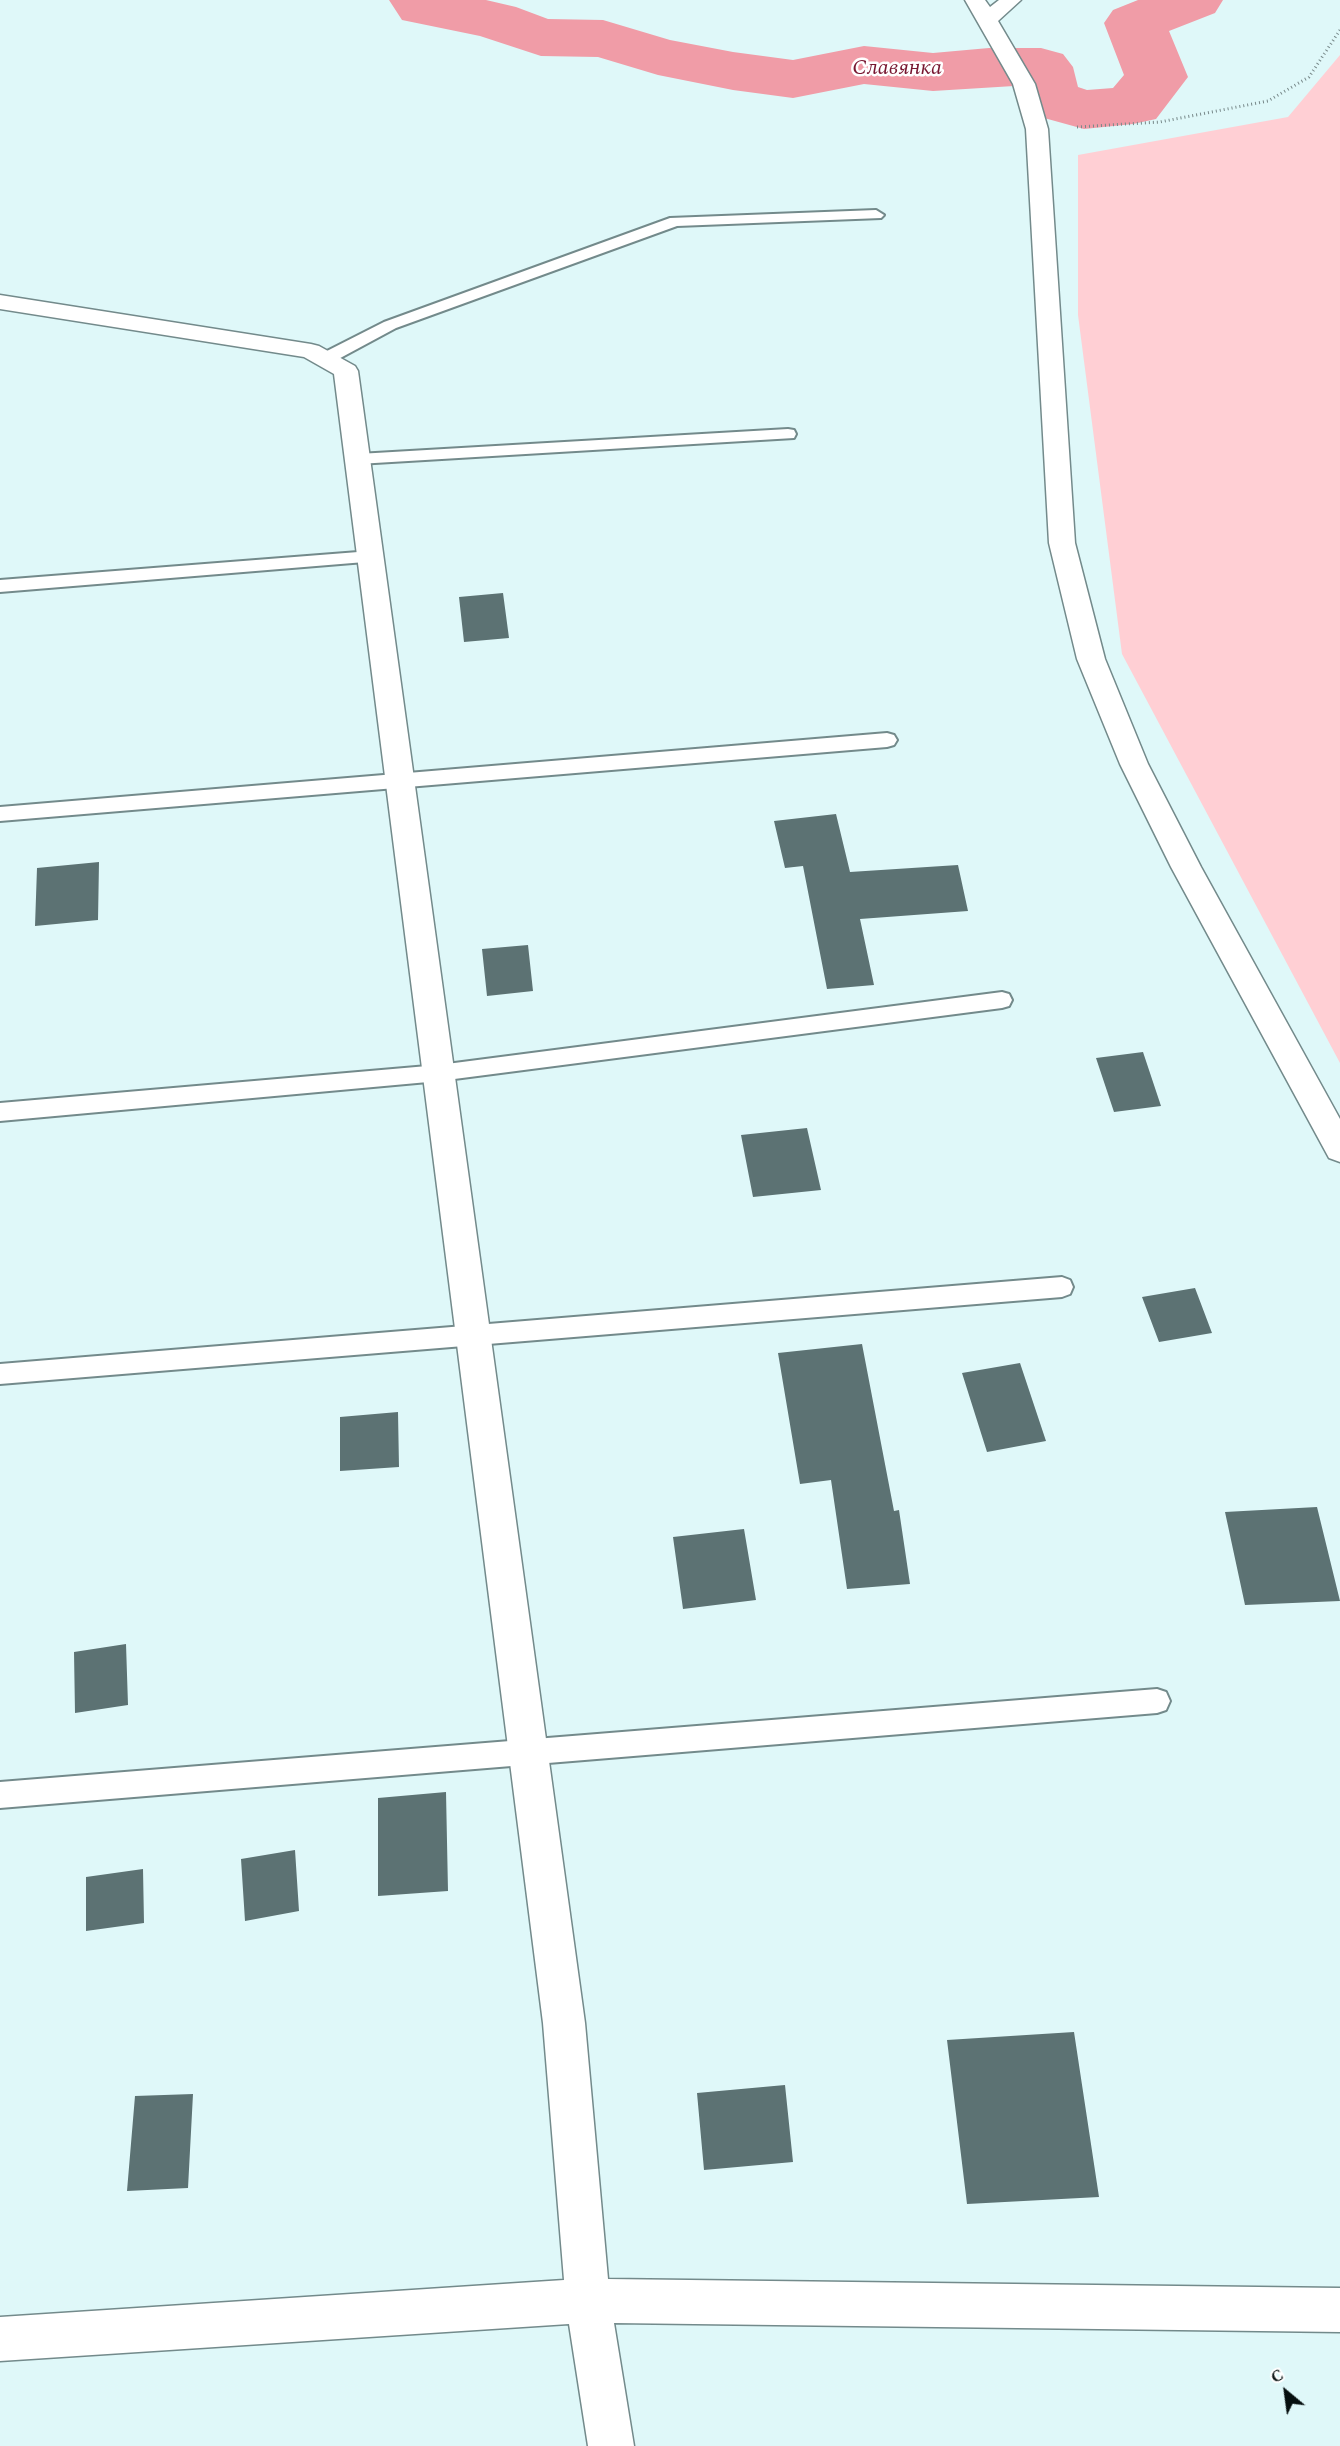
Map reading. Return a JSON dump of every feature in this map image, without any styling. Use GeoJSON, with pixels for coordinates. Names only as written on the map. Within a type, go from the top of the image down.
{"type":"FeatureCollection","features":[{"type":"Feature","properties":{"kind":"street"},"geometry":{"type":"LineString","coordinates":[[975,0],[1024,84],[1037,129],[1062,543],[1091,659],[1134,764],[1186,867],[1340,1149]]}},
{"type":"Feature","properties":{"kind":"street"},"geometry":{"type":"LineString","coordinates":[[987,20],[1011,0]]}},
{"type":"Feature","properties":{"kind":"street"},"geometry":{"type":"LineString","coordinates":[[0,302],[310,351],[346,371],[564,2023],[588,2301],[611,2446]]}},
{"type":"Feature","properties":{"kind":"street"},"geometry":{"type":"LineString","coordinates":[[0,2339],[588,2301],[1340,2310]]}},
{"type":"Feature","properties":{"kind":"lane"},"geometry":{"type":"LineString","coordinates":[[325,359],[390,325],[675,221],[876,215]]}},
{"type":"Feature","properties":{"kind":"lane"},"geometry":{"type":"LineString","coordinates":[[358,459],[788,434]]}},
{"type":"Feature","properties":{"kind":"lane"},"geometry":{"type":"LineString","coordinates":[[0,586],[371,557]]}},
{"type":"Feature","properties":{"kind":"lane"},"geometry":{"type":"LineString","coordinates":[[0,814],[887,740]]}},
{"type":"Feature","properties":{"kind":"lane"},"geometry":{"type":"LineString","coordinates":[[0,1112],[439,1073],[1002,1000]]}},
{"type":"Feature","properties":{"kind":"lane"},"geometry":{"type":"LineString","coordinates":[[0,1374],[1062,1287]]}},
{"type":"Feature","properties":{"kind":"lane"},"geometry":{"type":"LineString","coordinates":[[0,1795],[528,1750],[1157,1701]]}},
{"type":"Feature","properties":{"kind":"path"},"geometry":{"type":"LineString","coordinates":[[1037,129],[1160,122],[1268,101],[1309,77],[1340,30]]}},
{"type":"Feature","properties":{"kind":"shaded area"},"geometry":{"type":"Polygon","coordinates":[[[1340,55],[1340,1063],[1122,654],[1078,315],[1078,155],[1288,117],[1340,55]]]}},
{"type":"Feature","properties":{"kind":"building"},"geometry":{"type":"Polygon","coordinates":[[[503,593],[509,638],[464,642],[459,597],[503,593]]]}},
{"type":"Feature","properties":{"kind":"building"},"geometry":{"type":"Polygon","coordinates":[[[836,814],[850,872],[958,865],[968,911],[860,919],[874,985],[827,989],[803,866],[785,868],[774,821],[836,814]]]}},
{"type":"Feature","properties":{"kind":"building"},"geometry":{"type":"Polygon","coordinates":[[[99,862],[98,920],[35,926],[37,868],[99,862]]]}},
{"type":"Feature","properties":{"kind":"building"},"geometry":{"type":"Polygon","coordinates":[[[528,945],[533,991],[487,996],[482,949],[528,945]]]}},
{"type":"Feature","properties":{"kind":"building"},"geometry":{"type":"Polygon","coordinates":[[[1143,1052],[1161,1106],[1114,1112],[1096,1058],[1143,1052]]]}},
{"type":"Feature","properties":{"kind":"building"},"geometry":{"type":"Polygon","coordinates":[[[807,1128],[821,1190],[753,1197],[741,1135],[807,1128]]]}},
{"type":"Feature","properties":{"kind":"building"},"geometry":{"type":"Polygon","coordinates":[[[1195,1288],[1212,1333],[1159,1342],[1142,1297],[1195,1288]]]}},
{"type":"Feature","properties":{"kind":"building"},"geometry":{"type":"Polygon","coordinates":[[[862,1344],[894,1511],[899,1510],[910,1584],[847,1589],[831,1480],[800,1484],[778,1353],[862,1344]]]}},
{"type":"Feature","properties":{"kind":"building"},"geometry":{"type":"Polygon","coordinates":[[[1020,1363],[1046,1441],[987,1452],[962,1373],[1020,1363]]]}},
{"type":"Feature","properties":{"kind":"building"},"geometry":{"type":"Polygon","coordinates":[[[398,1412],[399,1467],[340,1471],[340,1417],[398,1412]]]}},
{"type":"Feature","properties":{"kind":"building"},"geometry":{"type":"Polygon","coordinates":[[[1317,1507],[1340,1601],[1245,1605],[1225,1512],[1317,1507]]]}},
{"type":"Feature","properties":{"kind":"building"},"geometry":{"type":"Polygon","coordinates":[[[744,1529],[756,1600],[683,1609],[673,1537],[744,1529]]]}},
{"type":"Feature","properties":{"kind":"building"},"geometry":{"type":"Polygon","coordinates":[[[126,1644],[128,1705],[75,1713],[74,1652],[126,1644]]]}},
{"type":"Feature","properties":{"kind":"building"},"geometry":{"type":"Polygon","coordinates":[[[446,1792],[448,1891],[378,1896],[378,1798],[446,1792]]]}},
{"type":"Feature","properties":{"kind":"building"},"geometry":{"type":"Polygon","coordinates":[[[295,1850],[299,1911],[245,1921],[241,1859],[295,1850]]]}},
{"type":"Feature","properties":{"kind":"building"},"geometry":{"type":"Polygon","coordinates":[[[143,1869],[144,1923],[86,1931],[86,1877],[143,1869]]]}},
{"type":"Feature","properties":{"kind":"building"},"geometry":{"type":"Polygon","coordinates":[[[1074,2032],[1099,2197],[967,2204],[947,2040],[1074,2032]]]}},
{"type":"Feature","properties":{"kind":"building"},"geometry":{"type":"Polygon","coordinates":[[[785,2085],[793,2162],[704,2170],[697,2093],[785,2085]]]}},
{"type":"Feature","properties":{"kind":"building"},"geometry":{"type":"Polygon","coordinates":[[[193,2094],[188,2188],[127,2191],[135,2096],[193,2094]]]}},
{"type":"Feature","properties":{"kind":"waterway","name":"Славянка"},"geometry":{"type":"LineString","coordinates":[[419,0],[424,7],[494,20],[541,37],[603,39],[658,56],[733,71],[793,79],[864,65],[933,72],[989,67],[1041,67],[1049,99],[1084,110],[1133,105],[1156,77],[1135,23],[1193,0]]}}]}
